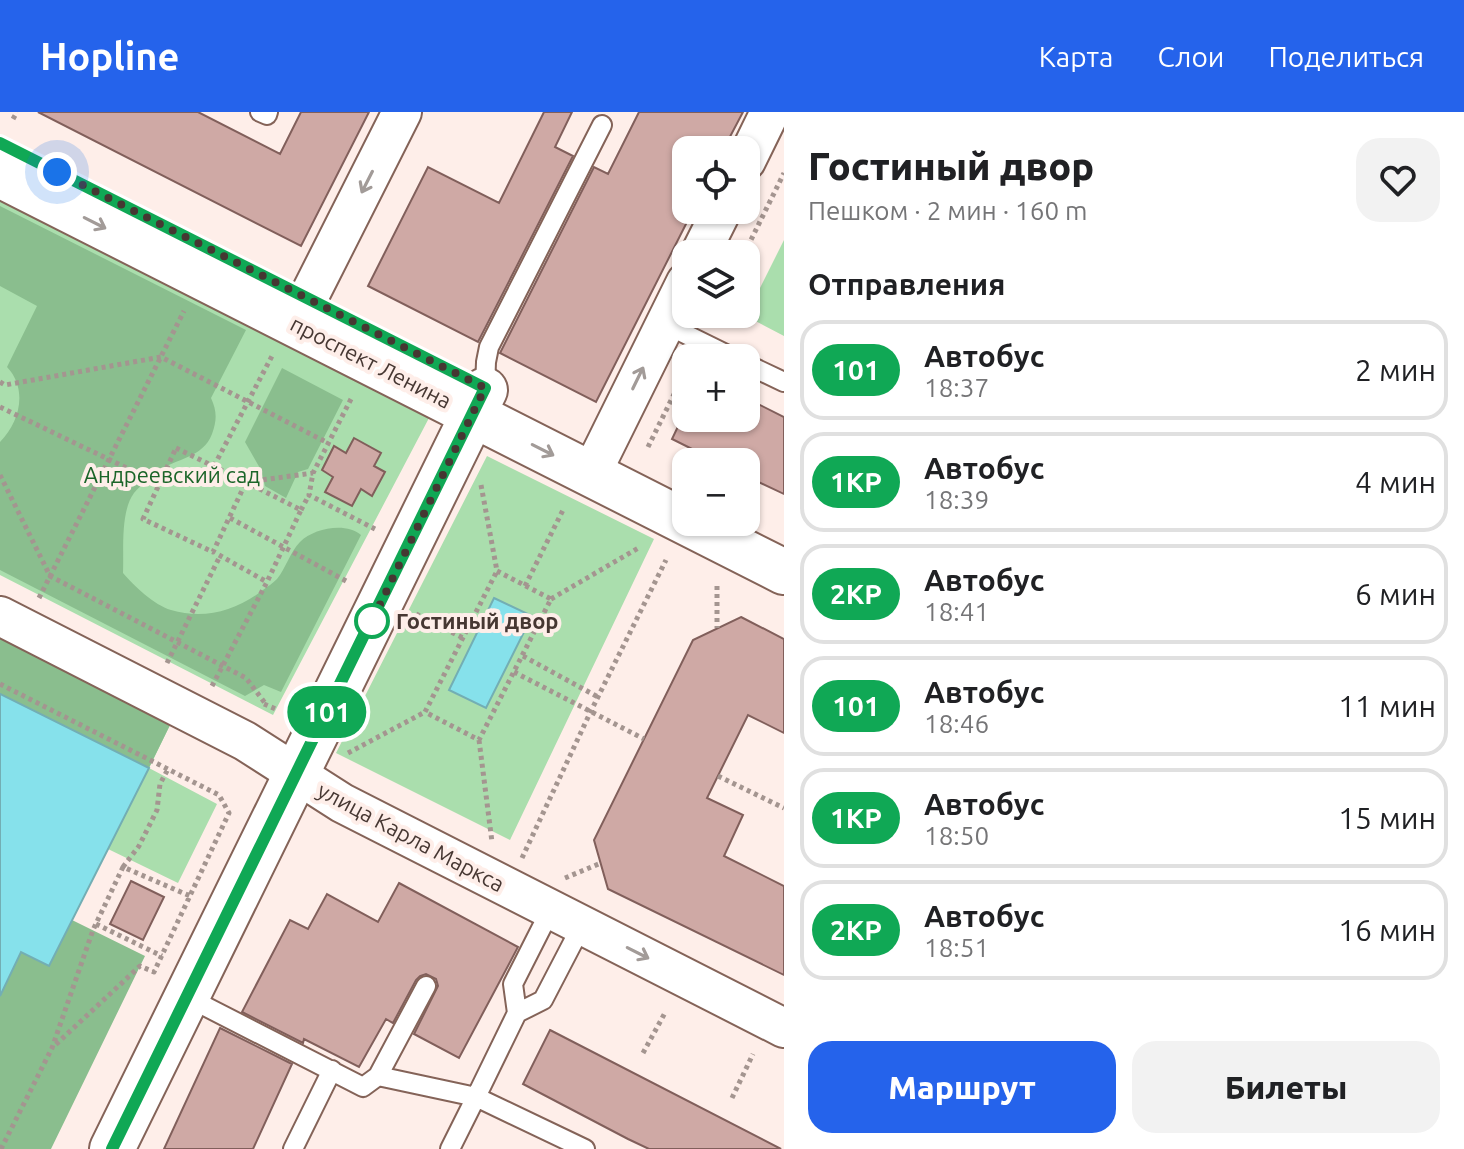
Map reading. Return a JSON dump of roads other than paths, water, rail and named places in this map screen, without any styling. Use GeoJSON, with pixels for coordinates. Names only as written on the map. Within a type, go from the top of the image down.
{"type":"FeatureCollection","features":[{"type":"Feature","properties":{"kind":"main road","name":"проспект Ленина"},"geometry":{"type":"LineString","coordinates":[[7,131],[292,326]]}},
{"type":"Feature","properties":{"kind":"main road","name":"проспект Ленина"},"geometry":{"type":"LineString","coordinates":[[0,175],[292,326],[479,401],[598,461],[784,572]]}},
{"type":"Feature","properties":{"kind":"main road"},"geometry":{"type":"LineString","coordinates":[[112,1149],[479,401]]}},
{"type":"Feature","properties":{"kind":"main road","name":"проспект Ленина"},"geometry":{"type":"LineString","coordinates":[[598,461],[672,485]]}},
{"type":"Feature","properties":{"kind":"main road"},"geometry":{"type":"LineString","coordinates":[[760,527],[784,539]]}},
{"type":"Feature","properties":{"kind":"street"},"geometry":{"type":"LineString","coordinates":[[292,326],[402,112]]}},
{"type":"Feature","properties":{"kind":"street"},"geometry":{"type":"LineString","coordinates":[[758,136],[770,112]]}},
{"type":"Feature","properties":{"kind":"street"},"geometry":{"type":"LineString","coordinates":[[598,461],[672,310]]}},
{"type":"Feature","properties":{"kind":"street","name":"улица Карла Маркса"},"geometry":{"type":"LineString","coordinates":[[0,616],[245,741],[342,803],[566,904],[784,1028]]}},
{"type":"Feature","properties":{"kind":"lane"},"geometry":{"type":"LineString","coordinates":[[260,112],[267,115],[268,112]]}},
{"type":"Feature","properties":{"kind":"lane"},"geometry":{"type":"LineString","coordinates":[[479,401],[489,347],[602,125]]}},
{"type":"Feature","properties":{"kind":"lane"},"geometry":{"type":"LineString","coordinates":[[665,324],[706,344]]}},
{"type":"Feature","properties":{"kind":"lane"},"geometry":{"type":"LineString","coordinates":[[760,371],[784,382]]}},
{"type":"Feature","properties":{"kind":"lane"},"geometry":{"type":"LineString","coordinates":[[517,1013],[543,1000],[566,904]]}},
{"type":"Feature","properties":{"kind":"lane"},"geometry":{"type":"LineString","coordinates":[[450,1149],[517,1013],[513,984],[566,904]]}},
{"type":"Feature","properties":{"kind":"lane"},"geometry":{"type":"LineString","coordinates":[[187,997],[363,1087],[378,1076],[426,986]]}},
{"type":"Feature","properties":{"kind":"lane"},"geometry":{"type":"LineString","coordinates":[[293,1149],[332,1070]]}},
{"type":"Feature","properties":{"kind":"lane"},"geometry":{"type":"LineString","coordinates":[[378,1076],[476,1097],[585,1149]]}},
{"type":"Feature","properties":{"kind":"water"},"geometry":{"type":"Polygon","coordinates":[[[494,598],[532,616],[486,708],[449,690],[494,598]]]}},
{"type":"Feature","properties":{"kind":"water"},"geometry":{"type":"Polygon","coordinates":[[[0,694],[149,768],[49,966],[21,952],[0,996],[0,694]]]}},
{"type":"Feature","properties":{"kind":"place","name":"Гостиный двор"},"geometry":{"type":"Point","coordinates":[372,621]}},
{"type":"Feature","properties":{"kind":"park label","name":"Андреевский сад"},"geometry":{"type":"Point","coordinates":[172,475]}}]}
